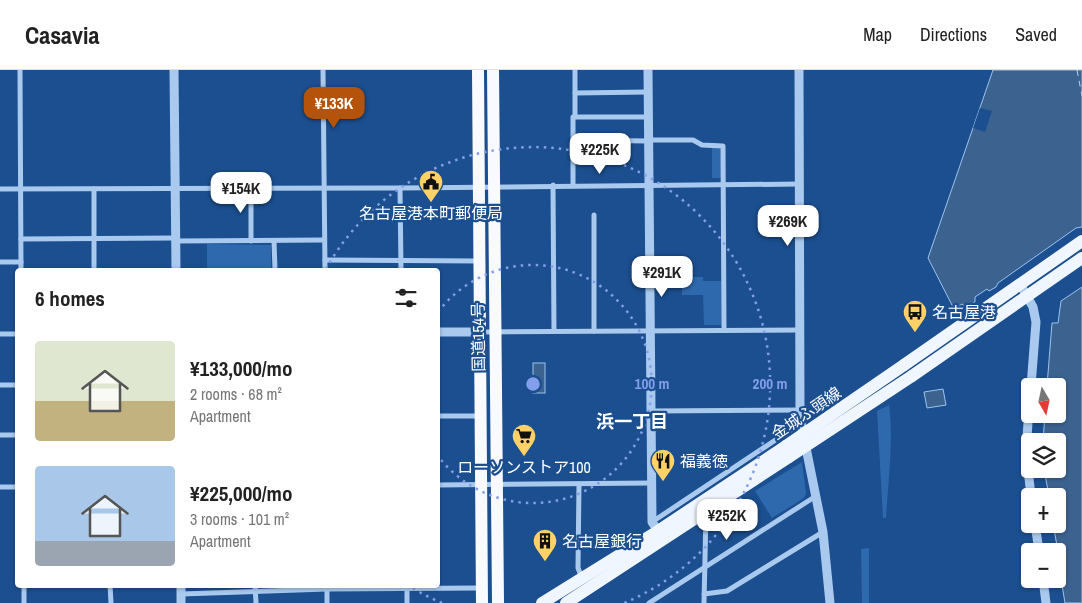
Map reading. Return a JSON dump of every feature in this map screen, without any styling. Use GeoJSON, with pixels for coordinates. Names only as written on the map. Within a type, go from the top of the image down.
{"type":"FeatureCollection","features":[{"type":"Feature","properties":{"kind":"highway","name":"国道154号"},"geometry":{"type":"LineString","coordinates":[[478,70],[482,603]]}},
{"type":"Feature","properties":{"kind":"highway","name":"国道154号"},"geometry":{"type":"LineString","coordinates":[[493,70],[498,603]]}},
{"type":"Feature","properties":{"kind":"main road","name":"金城ふ頭線"},"geometry":{"type":"LineString","coordinates":[[566,603],[706,512],[904,365],[1082,241]]}},
{"type":"Feature","properties":{"kind":"main road","name":"金城ふ頭線"},"geometry":{"type":"LineString","coordinates":[[542,603],[582,578],[655,527],[787,452],[912,376],[1082,258]]}},
{"type":"Feature","properties":{"kind":"street"},"geometry":{"type":"LineString","coordinates":[[20,70],[22,268]]}},
{"type":"Feature","properties":{"kind":"street"},"geometry":{"type":"LineString","coordinates":[[174,70],[176,268]]}},
{"type":"Feature","properties":{"kind":"street"},"geometry":{"type":"LineString","coordinates":[[323,70],[325,268]]}},
{"type":"Feature","properties":{"kind":"street"},"geometry":{"type":"LineString","coordinates":[[573,185],[572,140],[573,117],[575,117],[575,70]]}},
{"type":"Feature","properties":{"kind":"street"},"geometry":{"type":"LineString","coordinates":[[648,70],[652,483],[655,527]]}},
{"type":"Feature","properties":{"kind":"street"},"geometry":{"type":"LineString","coordinates":[[800,70],[800,410],[823,532],[830,603]]}},
{"type":"Feature","properties":{"kind":"street"},"geometry":{"type":"LineString","coordinates":[[575,93],[648,92]]}},
{"type":"Feature","properties":{"kind":"street"},"geometry":{"type":"LineString","coordinates":[[575,117],[648,117]]}},
{"type":"Feature","properties":{"kind":"street"},"geometry":{"type":"LineString","coordinates":[[572,140],[693,140],[702,145],[723,146],[724,330]]}},
{"type":"Feature","properties":{"kind":"street"},"geometry":{"type":"LineString","coordinates":[[0,189],[800,184]]}},
{"type":"Feature","properties":{"kind":"street"},"geometry":{"type":"LineString","coordinates":[[553,185],[554,331]]}},
{"type":"Feature","properties":{"kind":"street"},"geometry":{"type":"LineString","coordinates":[[94,188],[94,268]]}},
{"type":"Feature","properties":{"kind":"street"},"geometry":{"type":"LineString","coordinates":[[251,188],[251,241]]}},
{"type":"Feature","properties":{"kind":"street"},"geometry":{"type":"LineString","coordinates":[[400,188],[402,268]]}},
{"type":"Feature","properties":{"kind":"street"},"geometry":{"type":"LineString","coordinates":[[594,215],[594,331]]}},
{"type":"Feature","properties":{"kind":"street"},"geometry":{"type":"LineString","coordinates":[[21,239],[324,240]]}},
{"type":"Feature","properties":{"kind":"street"},"geometry":{"type":"LineString","coordinates":[[274,241],[275,268]]}},
{"type":"Feature","properties":{"kind":"street"},"geometry":{"type":"LineString","coordinates":[[325,260],[480,261]]}},
{"type":"Feature","properties":{"kind":"street"},"geometry":{"type":"LineString","coordinates":[[0,262],[22,262]]}},
{"type":"Feature","properties":{"kind":"street"},"geometry":{"type":"LineString","coordinates":[[1020,284],[1033,307],[1036,322],[1032,378]]}},
{"type":"Feature","properties":{"kind":"street"},"geometry":{"type":"LineString","coordinates":[[440,332],[800,330]]}},
{"type":"Feature","properties":{"kind":"street"},"geometry":{"type":"LineString","coordinates":[[0,334],[15,334]]}},
{"type":"Feature","properties":{"kind":"street"},"geometry":{"type":"LineString","coordinates":[[0,385],[15,385]]}},
{"type":"Feature","properties":{"kind":"street"},"geometry":{"type":"LineString","coordinates":[[651,411],[800,410]]}},
{"type":"Feature","properties":{"kind":"street"},"geometry":{"type":"LineString","coordinates":[[440,416],[480,416]]}},
{"type":"Feature","properties":{"kind":"street"},"geometry":{"type":"LineString","coordinates":[[655,527],[802,423]]}},
{"type":"Feature","properties":{"kind":"street"},"geometry":{"type":"LineString","coordinates":[[1028,423],[1026,451],[1030,488]]}},
{"type":"Feature","properties":{"kind":"street"},"geometry":{"type":"LineString","coordinates":[[0,435],[15,435]]}},
{"type":"Feature","properties":{"kind":"street"},"geometry":{"type":"LineString","coordinates":[[440,485],[652,483]]}},
{"type":"Feature","properties":{"kind":"street"},"geometry":{"type":"LineString","coordinates":[[578,484],[578,568],[582,578]]}},
{"type":"Feature","properties":{"kind":"street"},"geometry":{"type":"LineString","coordinates":[[0,487],[15,487]]}},
{"type":"Feature","properties":{"kind":"street"},"geometry":{"type":"LineString","coordinates":[[649,603],[816,496]]}},
{"type":"Feature","properties":{"kind":"street"},"geometry":{"type":"LineString","coordinates":[[704,603],[706,512]]}},
{"type":"Feature","properties":{"kind":"street"},"geometry":{"type":"LineString","coordinates":[[704,594],[727,591],[823,532]]}},
{"type":"Feature","properties":{"kind":"street"},"geometry":{"type":"LineString","coordinates":[[440,587],[482,588]]}},
{"type":"Feature","properties":{"kind":"street"},"geometry":{"type":"LineString","coordinates":[[24,588],[24,603]]}},
{"type":"Feature","properties":{"kind":"street"},"geometry":{"type":"LineString","coordinates":[[110,588],[111,603]]}},
{"type":"Feature","properties":{"kind":"street"},"geometry":{"type":"LineString","coordinates":[[255,588],[256,603]]}},
{"type":"Feature","properties":{"kind":"street"},"geometry":{"type":"LineString","coordinates":[[181,594],[313,588]]}},
{"type":"Feature","properties":{"kind":"street"},"geometry":{"type":"LineString","coordinates":[[327,588],[327,603]]}},
{"type":"Feature","properties":{"kind":"street"},"geometry":{"type":"LineString","coordinates":[[407,588],[408,603]]}},
{"type":"Feature","properties":{"kind":"street"},"geometry":{"type":"LineString","coordinates":[[1044,588],[1046,603]]}},
{"type":"Feature","properties":{"kind":"shaded area"},"geometry":{"type":"Polygon","coordinates":[[[993,70],[1082,70],[1082,227],[1076,228],[998,283],[996,287],[989,291],[987,289],[975,297],[975,302],[966,307],[962,304],[954,309],[928,258],[993,70]]]}},
{"type":"Feature","properties":{"kind":"shaded area"},"geometry":{"type":"Polygon","coordinates":[[[712,147],[721,149],[721,178],[712,178],[712,147]]]}},
{"type":"Feature","properties":{"kind":"shaded area"},"geometry":{"type":"Polygon","coordinates":[[[207,244],[271,245],[271,268],[207,268],[207,244]]]}},
{"type":"Feature","properties":{"kind":"shaded area"},"geometry":{"type":"Polygon","coordinates":[[[687,277],[703,277],[703,281],[721,281],[721,325],[704,325],[703,295],[682,295],[682,285],[687,284],[687,277]]]}},
{"type":"Feature","properties":{"kind":"shaded area"},"geometry":{"type":"Polygon","coordinates":[[[1082,287],[1082,603],[1065,603],[1062,588],[1066,588],[1066,543],[1057,543],[1055,533],[1066,533],[1066,488],[1048,488],[1046,478],[1066,478],[1066,433],[1044,433],[1044,423],[1066,423],[1066,378],[1048,378],[1052,323],[1058,323],[1061,301],[1082,287]]]}},
{"type":"Feature","properties":{"kind":"shaded area"},"geometry":{"type":"Polygon","coordinates":[[[533,363],[545,363],[545,393],[533,393],[533,363]]]}},
{"type":"Feature","properties":{"kind":"shaded area"},"geometry":{"type":"Polygon","coordinates":[[[943,389],[946,405],[927,408],[924,392],[943,389]]]}},
{"type":"Feature","properties":{"kind":"shaded area"},"geometry":{"type":"Polygon","coordinates":[[[889,405],[891,433],[890,462],[886,518],[883,518],[877,411],[889,405]]]}},
{"type":"Feature","properties":{"kind":"shaded area"},"geometry":{"type":"Polygon","coordinates":[[[802,462],[806,493],[804,498],[772,518],[755,491],[802,462]]]}},
{"type":"Feature","properties":{"kind":"shaded area"},"geometry":{"type":"Polygon","coordinates":[[[869,548],[869,603],[862,603],[861,549],[869,548]]]}},
{"type":"Feature","properties":{"kind":"pier"},"geometry":{"type":"Polygon","coordinates":[[[980,108],[992,111],[985,132],[973,128],[980,108]]]}},
{"type":"Feature","properties":{"kind":"ferry route"},"geometry":{"type":"LineString","coordinates":[[1077,70],[1082,96]]}},
{"type":"Feature","properties":{"kind":"place","name":"名古屋港本町郵便局"},"geometry":{"type":"Point","coordinates":[431,203]}},
{"type":"Feature","properties":{"kind":"place","name":"名古屋港"},"geometry":{"type":"Point","coordinates":[915,333]}},
{"type":"Feature","properties":{"kind":"place","name":"ローソンストア100"},"geometry":{"type":"Point","coordinates":[524,457]}},
{"type":"Feature","properties":{"kind":"place","name":"福義徳"},"geometry":{"type":"Point","coordinates":[663,482]}},
{"type":"Feature","properties":{"kind":"place","name":"名古屋銀行"},"geometry":{"type":"Point","coordinates":[545,562]}},
{"type":"Feature","properties":{"kind":"district","name":"浜一丁目"},"geometry":{"type":"Point","coordinates":[632,421]}}]}
